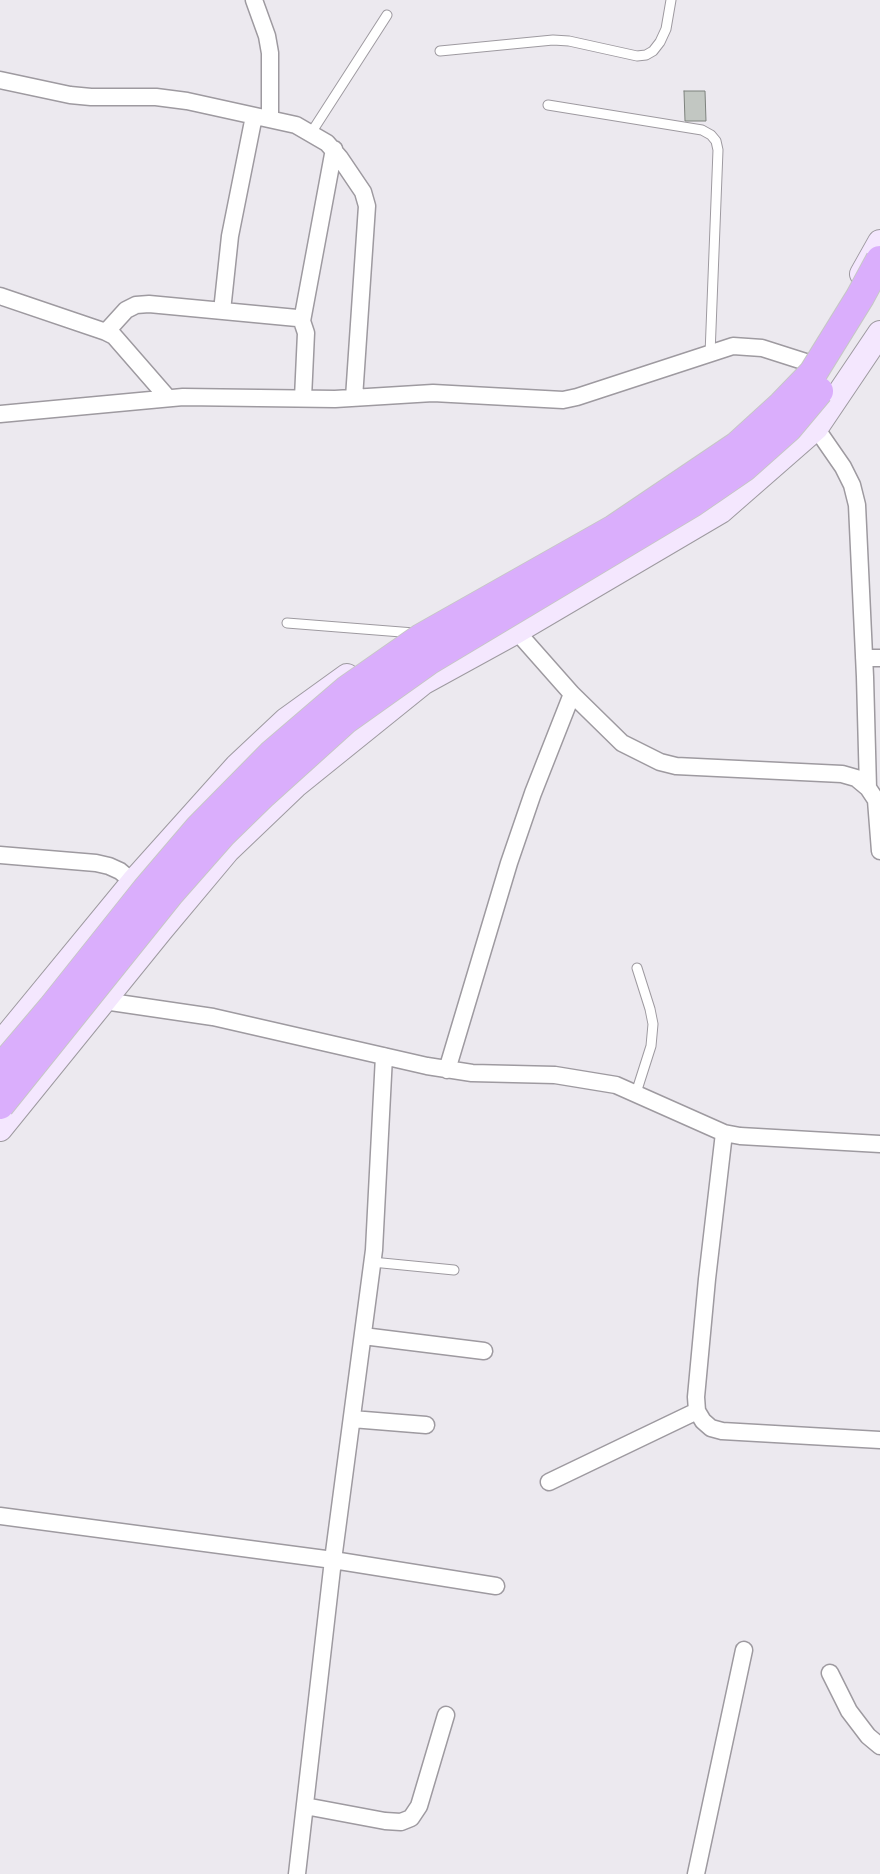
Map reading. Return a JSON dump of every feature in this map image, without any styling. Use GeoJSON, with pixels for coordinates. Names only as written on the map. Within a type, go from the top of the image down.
{"type":"FeatureCollection","features":[{"type":"Feature","properties":{"kind":"highway"},"geometry":{"type":"LineString","coordinates":[[0,1070],[146,890],[199,828],[271,755],[348,689],[421,638],[614,529],[737,446],[782,405],[813,372],[860,297],[880,260]]}},
{"type":"Feature","properties":{"kind":"highway"},"geometry":{"type":"LineString","coordinates":[[0,1105],[170,894],[222,834],[263,794],[346,720],[428,661],[692,503],[743,468],[788,428],[824,385],[880,297]]}},
{"type":"Feature","properties":{"kind":"street"},"geometry":{"type":"LineString","coordinates":[[254,0],[267,36],[270,53],[270,119]]}},
{"type":"Feature","properties":{"kind":"street"},"geometry":{"type":"LineString","coordinates":[[0,80],[70,95],[90,97],[156,97],[270,119],[296,125],[312,133],[334,149],[363,192],[367,206],[354,398]]}},
{"type":"Feature","properties":{"kind":"street"},"geometry":{"type":"LineString","coordinates":[[222,311],[230,236],[254,116]]}},
{"type":"Feature","properties":{"kind":"street"},"geometry":{"type":"LineString","coordinates":[[305,399],[306,333],[302,322],[334,149]]}},
{"type":"Feature","properties":{"kind":"street"},"geometry":{"type":"LineString","coordinates":[[0,1044],[133,882],[237,766],[286,720],[333,685],[414,633],[653,493],[737,434],[809,363],[880,242]]}},
{"type":"Feature","properties":{"kind":"street"},"geometry":{"type":"LineString","coordinates":[[0,296],[106,332],[121,344],[168,398]]}},
{"type":"Feature","properties":{"kind":"street"},"geometry":{"type":"LineString","coordinates":[[106,332],[126,310],[136,305],[149,304],[297,318],[302,322]]}},
{"type":"Feature","properties":{"kind":"street"},"geometry":{"type":"LineString","coordinates":[[0,1129],[228,850],[295,786],[424,682],[517,631],[721,512],[816,428],[880,333]]}},
{"type":"Feature","properties":{"kind":"street"},"geometry":{"type":"LineString","coordinates":[[0,414],[168,398],[335,399],[433,393],[563,400],[733,346],[762,348],[809,363]]}},
{"type":"Feature","properties":{"kind":"street"},"geometry":{"type":"LineString","coordinates":[[816,428],[843,467],[852,485],[857,506],[872,658],[874,761],[868,788]]}},
{"type":"Feature","properties":{"kind":"street"},"geometry":{"type":"LineString","coordinates":[[477,596],[517,631],[572,694],[622,743],[660,762],[676,766],[842,774],[856,778],[868,788],[876,800],[880,851]]}},
{"type":"Feature","properties":{"kind":"street"},"geometry":{"type":"LineString","coordinates":[[447,1070],[512,854],[533,793],[572,694]]}},
{"type":"Feature","properties":{"kind":"street"},"geometry":{"type":"LineString","coordinates":[[0,855],[96,863],[120,871],[133,882]]}},
{"type":"Feature","properties":{"kind":"street"},"geometry":{"type":"LineString","coordinates":[[104,1001],[213,1017],[447,1070],[472,1073],[574,1077],[616,1085],[724,1134],[880,1144]]}},
{"type":"Feature","properties":{"kind":"street"},"geometry":{"type":"LineString","coordinates":[[297,1874],[333,1560],[372,1262],[384,1056]]}},
{"type":"Feature","properties":{"kind":"street"},"geometry":{"type":"LineString","coordinates":[[724,1134],[705,1298],[696,1397],[697,1411],[703,1421],[711,1428],[722,1431],[880,1440]]}},
{"type":"Feature","properties":{"kind":"street"},"geometry":{"type":"LineString","coordinates":[[363,1336],[484,1351]]}},
{"type":"Feature","properties":{"kind":"street"},"geometry":{"type":"LineString","coordinates":[[549,1482],[697,1411]]}},
{"type":"Feature","properties":{"kind":"street"},"geometry":{"type":"LineString","coordinates":[[352,1419],[426,1425]]}},
{"type":"Feature","properties":{"kind":"street"},"geometry":{"type":"LineString","coordinates":[[0,1516],[333,1560],[496,1586]]}},
{"type":"Feature","properties":{"kind":"street"},"geometry":{"type":"LineString","coordinates":[[696,1874],[744,1650]]}},
{"type":"Feature","properties":{"kind":"street"},"geometry":{"type":"LineString","coordinates":[[830,1673],[849,1711],[874,1741]]}},
{"type":"Feature","properties":{"kind":"street"},"geometry":{"type":"LineString","coordinates":[[305,1806],[385,1821],[401,1822],[411,1818],[419,1806],[446,1715]]}},
{"type":"Feature","properties":{"kind":"lane"},"geometry":{"type":"LineString","coordinates":[[440,51],[553,40],[637,56],[646,55],[653,51],[660,42],[666,28],[671,0]]}},
{"type":"Feature","properties":{"kind":"lane"},"geometry":{"type":"LineString","coordinates":[[312,133],[387,14]]}},
{"type":"Feature","properties":{"kind":"lane"},"geometry":{"type":"LineString","coordinates":[[548,106],[702,130],[712,135],[716,141],[718,150],[710,354]]}},
{"type":"Feature","properties":{"kind":"lane"},"geometry":{"type":"LineString","coordinates":[[287,623],[414,633]]}},
{"type":"Feature","properties":{"kind":"lane"},"geometry":{"type":"LineString","coordinates":[[636,1093],[651,1046],[653,1024],[637,968]]}},
{"type":"Feature","properties":{"kind":"lane"},"geometry":{"type":"LineString","coordinates":[[372,1262],[454,1270]]}},
{"type":"Feature","properties":{"kind":"building"},"geometry":{"type":"Polygon","coordinates":[[[684,91],[705,91],[706,121],[685,121],[684,91]]]}}]}
